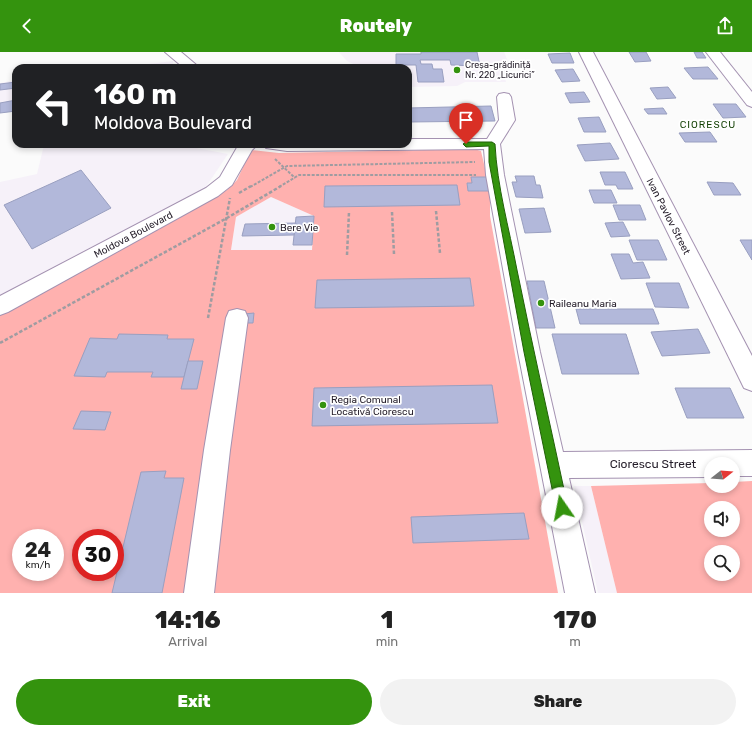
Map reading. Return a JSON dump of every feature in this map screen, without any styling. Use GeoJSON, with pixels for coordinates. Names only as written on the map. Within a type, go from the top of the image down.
{"type":"FeatureCollection","features":[{"type":"Feature","properties":{"kind":"street"},"geometry":{"type":"LineString","coordinates":[[172,52],[188,64]]}},
{"type":"Feature","properties":{"kind":"street","name":"Ivan Pavlov Street"},"geometry":{"type":"LineString","coordinates":[[586,52],[752,380]]}},
{"type":"Feature","properties":{"kind":"street"},"geometry":{"type":"LineString","coordinates":[[713,52],[752,102]]}},
{"type":"Feature","properties":{"kind":"street"},"geometry":{"type":"LineString","coordinates":[[504,97],[507,120],[493,160],[529,352],[580,593]]}},
{"type":"Feature","properties":{"kind":"street","name":"Moldova Boulevard"},"geometry":{"type":"LineString","coordinates":[[0,306],[212,192],[226,180],[245,148]]}},
{"type":"Feature","properties":{"kind":"street"},"geometry":{"type":"LineString","coordinates":[[316,148],[493,160]]}},
{"type":"Feature","properties":{"kind":"street"},"geometry":{"type":"LineString","coordinates":[[199,593],[217,450],[237,318]]}},
{"type":"Feature","properties":{"kind":"street","name":"Ciorescu Street"},"geometry":{"type":"LineString","coordinates":[[553,465],[752,463]]}},
{"type":"Feature","properties":{"kind":"path"},"geometry":{"type":"LineString","coordinates":[[272,151],[295,178]]}},
{"type":"Feature","properties":{"kind":"path"},"geometry":{"type":"LineString","coordinates":[[287,166],[493,160]]}},
{"type":"Feature","properties":{"kind":"path"},"geometry":{"type":"LineString","coordinates":[[0,343],[227,218],[299,176],[493,160]]}},
{"type":"Feature","properties":{"kind":"path"},"geometry":{"type":"LineString","coordinates":[[348,254],[350,212]]}},
{"type":"Feature","properties":{"kind":"path"},"geometry":{"type":"LineString","coordinates":[[392,212],[394,254]]}},
{"type":"Feature","properties":{"kind":"path"},"geometry":{"type":"LineString","coordinates":[[436,212],[440,253]]}},
{"type":"Feature","properties":{"kind":"path"},"geometry":{"type":"LineString","coordinates":[[208,318],[227,218]]}},
{"type":"Feature","properties":{"kind":"shaded area","name":"Creșa-grădiniță Nr. 220 „Licurici”"},"geometry":{"type":"Polygon","coordinates":[[[339,52],[504,52],[510,67],[504,73],[506,82],[465,82],[457,86],[412,87],[412,64],[353,64],[347,61],[339,52]]]}},
{"type":"Feature","properties":{"kind":"shaded area"},"geometry":{"type":"Polygon","coordinates":[[[173,61],[173,64],[149,64],[173,61]]]}},
{"type":"Feature","properties":{"kind":"shaded area"},"geometry":{"type":"Polygon","coordinates":[[[12,81],[12,112],[0,113],[0,83],[12,81]]]}},
{"type":"Feature","properties":{"kind":"shaded area"},"geometry":{"type":"Polygon","coordinates":[[[43,148],[196,148],[228,154],[201,194],[0,299],[0,182],[37,174],[43,148]]]}},
{"type":"Feature","properties":{"kind":"shaded area"},"geometry":{"type":"Polygon","coordinates":[[[474,149],[481,151],[487,177],[471,177],[472,183],[467,183],[468,191],[490,191],[490,216],[558,593],[0,593],[0,311],[227,190],[237,180],[251,150],[279,153],[474,149]],[[271,197],[236,217],[231,250],[312,250],[314,216],[271,197]]]}},
{"type":"Feature","properties":{"kind":"shaded area"},"geometry":{"type":"Polygon","coordinates":[[[271,197],[314,216],[312,250],[231,250],[236,217],[271,197]]]}},
{"type":"Feature","properties":{"kind":"shaded area"},"geometry":{"type":"Polygon","coordinates":[[[752,481],[752,593],[617,593],[591,486],[704,483],[704,493],[740,493],[740,482],[752,481]]]}},
{"type":"Feature","properties":{"kind":"shaded area"},"geometry":{"type":"Polygon","coordinates":[[[574,486],[591,486],[617,593],[598,593],[574,486]]]}},
{"type":"Feature","properties":{"kind":"building"},"geometry":{"type":"Polygon","coordinates":[[[421,52],[477,52],[480,66],[451,65],[450,60],[420,60],[421,64],[432,64],[433,69],[442,69],[444,82],[418,82],[416,65],[396,64],[396,54],[421,54],[421,52]]]}},
{"type":"Feature","properties":{"kind":"building"},"geometry":{"type":"Polygon","coordinates":[[[629,52],[646,52],[651,61],[635,62],[629,52]]]}},
{"type":"Feature","properties":{"kind":"building"},"geometry":{"type":"Polygon","coordinates":[[[694,52],[702,52],[706,58],[697,58],[694,52]]]}},
{"type":"Feature","properties":{"kind":"building"},"geometry":{"type":"Polygon","coordinates":[[[570,53],[574,63],[552,63],[548,54],[570,53]]]}},
{"type":"Feature","properties":{"kind":"building"},"geometry":{"type":"Polygon","coordinates":[[[708,67],[718,79],[693,79],[684,68],[708,67]]]}},
{"type":"Feature","properties":{"kind":"building"},"geometry":{"type":"Polygon","coordinates":[[[573,69],[580,81],[562,82],[555,70],[573,69]]]}},
{"type":"Feature","properties":{"kind":"building"},"geometry":{"type":"Polygon","coordinates":[[[12,82],[12,88],[0,90],[0,84],[12,82]]]}},
{"type":"Feature","properties":{"kind":"building"},"geometry":{"type":"Polygon","coordinates":[[[668,87],[676,98],[657,99],[650,88],[668,87]]]}},
{"type":"Feature","properties":{"kind":"building"},"geometry":{"type":"Polygon","coordinates":[[[584,92],[590,102],[570,103],[565,93],[584,92]]]}},
{"type":"Feature","properties":{"kind":"building"},"geometry":{"type":"Polygon","coordinates":[[[12,101],[12,112],[0,113],[0,103],[12,101]]]}},
{"type":"Feature","properties":{"kind":"building"},"geometry":{"type":"Polygon","coordinates":[[[713,104],[736,104],[746,117],[723,118],[713,104]]]}},
{"type":"Feature","properties":{"kind":"building"},"geometry":{"type":"Polygon","coordinates":[[[491,106],[495,121],[412,122],[412,108],[491,106]]]}},
{"type":"Feature","properties":{"kind":"building"},"geometry":{"type":"Polygon","coordinates":[[[663,108],[667,114],[648,114],[644,109],[663,108]]]}},
{"type":"Feature","properties":{"kind":"building"},"geometry":{"type":"Polygon","coordinates":[[[599,117],[606,132],[584,132],[578,118],[599,117]]]}},
{"type":"Feature","properties":{"kind":"building"},"geometry":{"type":"Polygon","coordinates":[[[710,132],[717,142],[685,142],[679,133],[710,132]]]}},
{"type":"Feature","properties":{"kind":"building"},"geometry":{"type":"Polygon","coordinates":[[[610,143],[619,159],[585,161],[577,145],[610,143]]]}},
{"type":"Feature","properties":{"kind":"building"},"geometry":{"type":"Polygon","coordinates":[[[81,170],[111,208],[32,249],[4,205],[81,170]]]}},
{"type":"Feature","properties":{"kind":"building"},"geometry":{"type":"Polygon","coordinates":[[[600,172],[625,172],[633,189],[618,189],[616,185],[605,185],[600,172]]]}},
{"type":"Feature","properties":{"kind":"building"},"geometry":{"type":"Polygon","coordinates":[[[515,176],[534,176],[536,185],[540,185],[543,198],[516,197],[512,182],[517,182],[515,176]]]}},
{"type":"Feature","properties":{"kind":"building"},"geometry":{"type":"Polygon","coordinates":[[[471,177],[487,177],[490,191],[468,191],[467,183],[472,183],[471,177]]]}},
{"type":"Feature","properties":{"kind":"building"},"geometry":{"type":"Polygon","coordinates":[[[707,182],[733,183],[741,195],[714,195],[707,182]]]}},
{"type":"Feature","properties":{"kind":"building"},"geometry":{"type":"Polygon","coordinates":[[[457,185],[460,205],[324,207],[325,186],[457,185]]]}},
{"type":"Feature","properties":{"kind":"building"},"geometry":{"type":"Polygon","coordinates":[[[589,190],[611,190],[617,203],[594,203],[589,190]]]}},
{"type":"Feature","properties":{"kind":"building"},"geometry":{"type":"Polygon","coordinates":[[[613,205],[640,205],[646,220],[619,220],[613,205]]]}},
{"type":"Feature","properties":{"kind":"building"},"geometry":{"type":"Polygon","coordinates":[[[544,208],[551,232],[525,233],[519,209],[544,208]]]}},
{"type":"Feature","properties":{"kind":"building"},"geometry":{"type":"Polygon","coordinates":[[[314,216],[312,245],[293,245],[296,217],[314,216]]]}},
{"type":"Feature","properties":{"kind":"building"},"geometry":{"type":"Polygon","coordinates":[[[623,222],[630,236],[611,237],[605,223],[623,222]]]}},
{"type":"Feature","properties":{"kind":"building"},"geometry":{"type":"Polygon","coordinates":[[[296,223],[294,235],[242,236],[245,224],[296,223]]]}},
{"type":"Feature","properties":{"kind":"building"},"geometry":{"type":"Polygon","coordinates":[[[629,240],[658,240],[667,260],[637,260],[629,240]]]}},
{"type":"Feature","properties":{"kind":"building"},"geometry":{"type":"Polygon","coordinates":[[[740,240],[752,240],[752,260],[740,240]]]}},
{"type":"Feature","properties":{"kind":"building"},"geometry":{"type":"Polygon","coordinates":[[[611,254],[629,254],[633,263],[643,262],[650,278],[621,279],[611,254]]]}},
{"type":"Feature","properties":{"kind":"building"},"geometry":{"type":"Polygon","coordinates":[[[470,278],[474,306],[315,308],[317,280],[470,278]]]}},
{"type":"Feature","properties":{"kind":"building"},"geometry":{"type":"Polygon","coordinates":[[[527,281],[544,281],[555,328],[536,328],[527,281]]]}},
{"type":"Feature","properties":{"kind":"building"},"geometry":{"type":"Polygon","coordinates":[[[646,283],[679,283],[689,308],[655,307],[646,283]]]}},
{"type":"Feature","properties":{"kind":"building"},"geometry":{"type":"Polygon","coordinates":[[[576,309],[653,309],[659,324],[580,324],[576,309]]]}},
{"type":"Feature","properties":{"kind":"building"},"geometry":{"type":"Polygon","coordinates":[[[254,313],[253,323],[242,323],[244,314],[254,313]]]}},
{"type":"Feature","properties":{"kind":"building"},"geometry":{"type":"Polygon","coordinates":[[[698,329],[710,353],[662,356],[651,332],[698,329]]]}},
{"type":"Feature","properties":{"kind":"building"},"geometry":{"type":"Polygon","coordinates":[[[119,334],[168,335],[167,339],[194,339],[184,377],[151,377],[153,372],[107,372],[105,377],[74,376],[90,338],[117,339],[119,334]]]}},
{"type":"Feature","properties":{"kind":"building"},"geometry":{"type":"Polygon","coordinates":[[[552,334],[626,334],[639,374],[562,374],[552,334]]]}},
{"type":"Feature","properties":{"kind":"building"},"geometry":{"type":"Polygon","coordinates":[[[188,361],[203,361],[197,389],[181,389],[188,361]]]}},
{"type":"Feature","properties":{"kind":"building"},"geometry":{"type":"Polygon","coordinates":[[[492,385],[498,423],[312,426],[314,388],[492,385]]]}},
{"type":"Feature","properties":{"kind":"building"},"geometry":{"type":"Polygon","coordinates":[[[675,388],[730,388],[744,418],[687,418],[675,388]]]}},
{"type":"Feature","properties":{"kind":"building"},"geometry":{"type":"Polygon","coordinates":[[[81,411],[111,412],[105,430],[73,429],[81,411]]]}},
{"type":"Feature","properties":{"kind":"building"},"geometry":{"type":"Polygon","coordinates":[[[166,471],[164,478],[184,478],[162,593],[112,593],[115,581],[124,581],[124,543],[141,472],[166,471]]]}},
{"type":"Feature","properties":{"kind":"building"},"geometry":{"type":"Polygon","coordinates":[[[524,513],[529,539],[413,543],[411,517],[524,513]]]}},
{"type":"Feature","properties":{"kind":"place","name":"Creșa-grădiniță Nr. 220 „Licurici”"},"geometry":{"type":"Point","coordinates":[457,70]}},
{"type":"Feature","properties":{"kind":"place","name":"Bere Vie"},"geometry":{"type":"Point","coordinates":[272,227]}},
{"type":"Feature","properties":{"kind":"place","name":"Raileanu Maria"},"geometry":{"type":"Point","coordinates":[541,303]}},
{"type":"Feature","properties":{"kind":"place","name":"Regia Comunal Locativă Ciorescu"},"geometry":{"type":"Point","coordinates":[323,405]}},
{"type":"Feature","properties":{"kind":"district","name":"CIORESCU"},"geometry":{"type":"Point","coordinates":[708,124]}},
{"type":"Feature","properties":{"kind":"route"},"geometry":{"type":"LineString","coordinates":[[466,144],[492,144],[495,175],[529,352],[562,508]]}}]}
